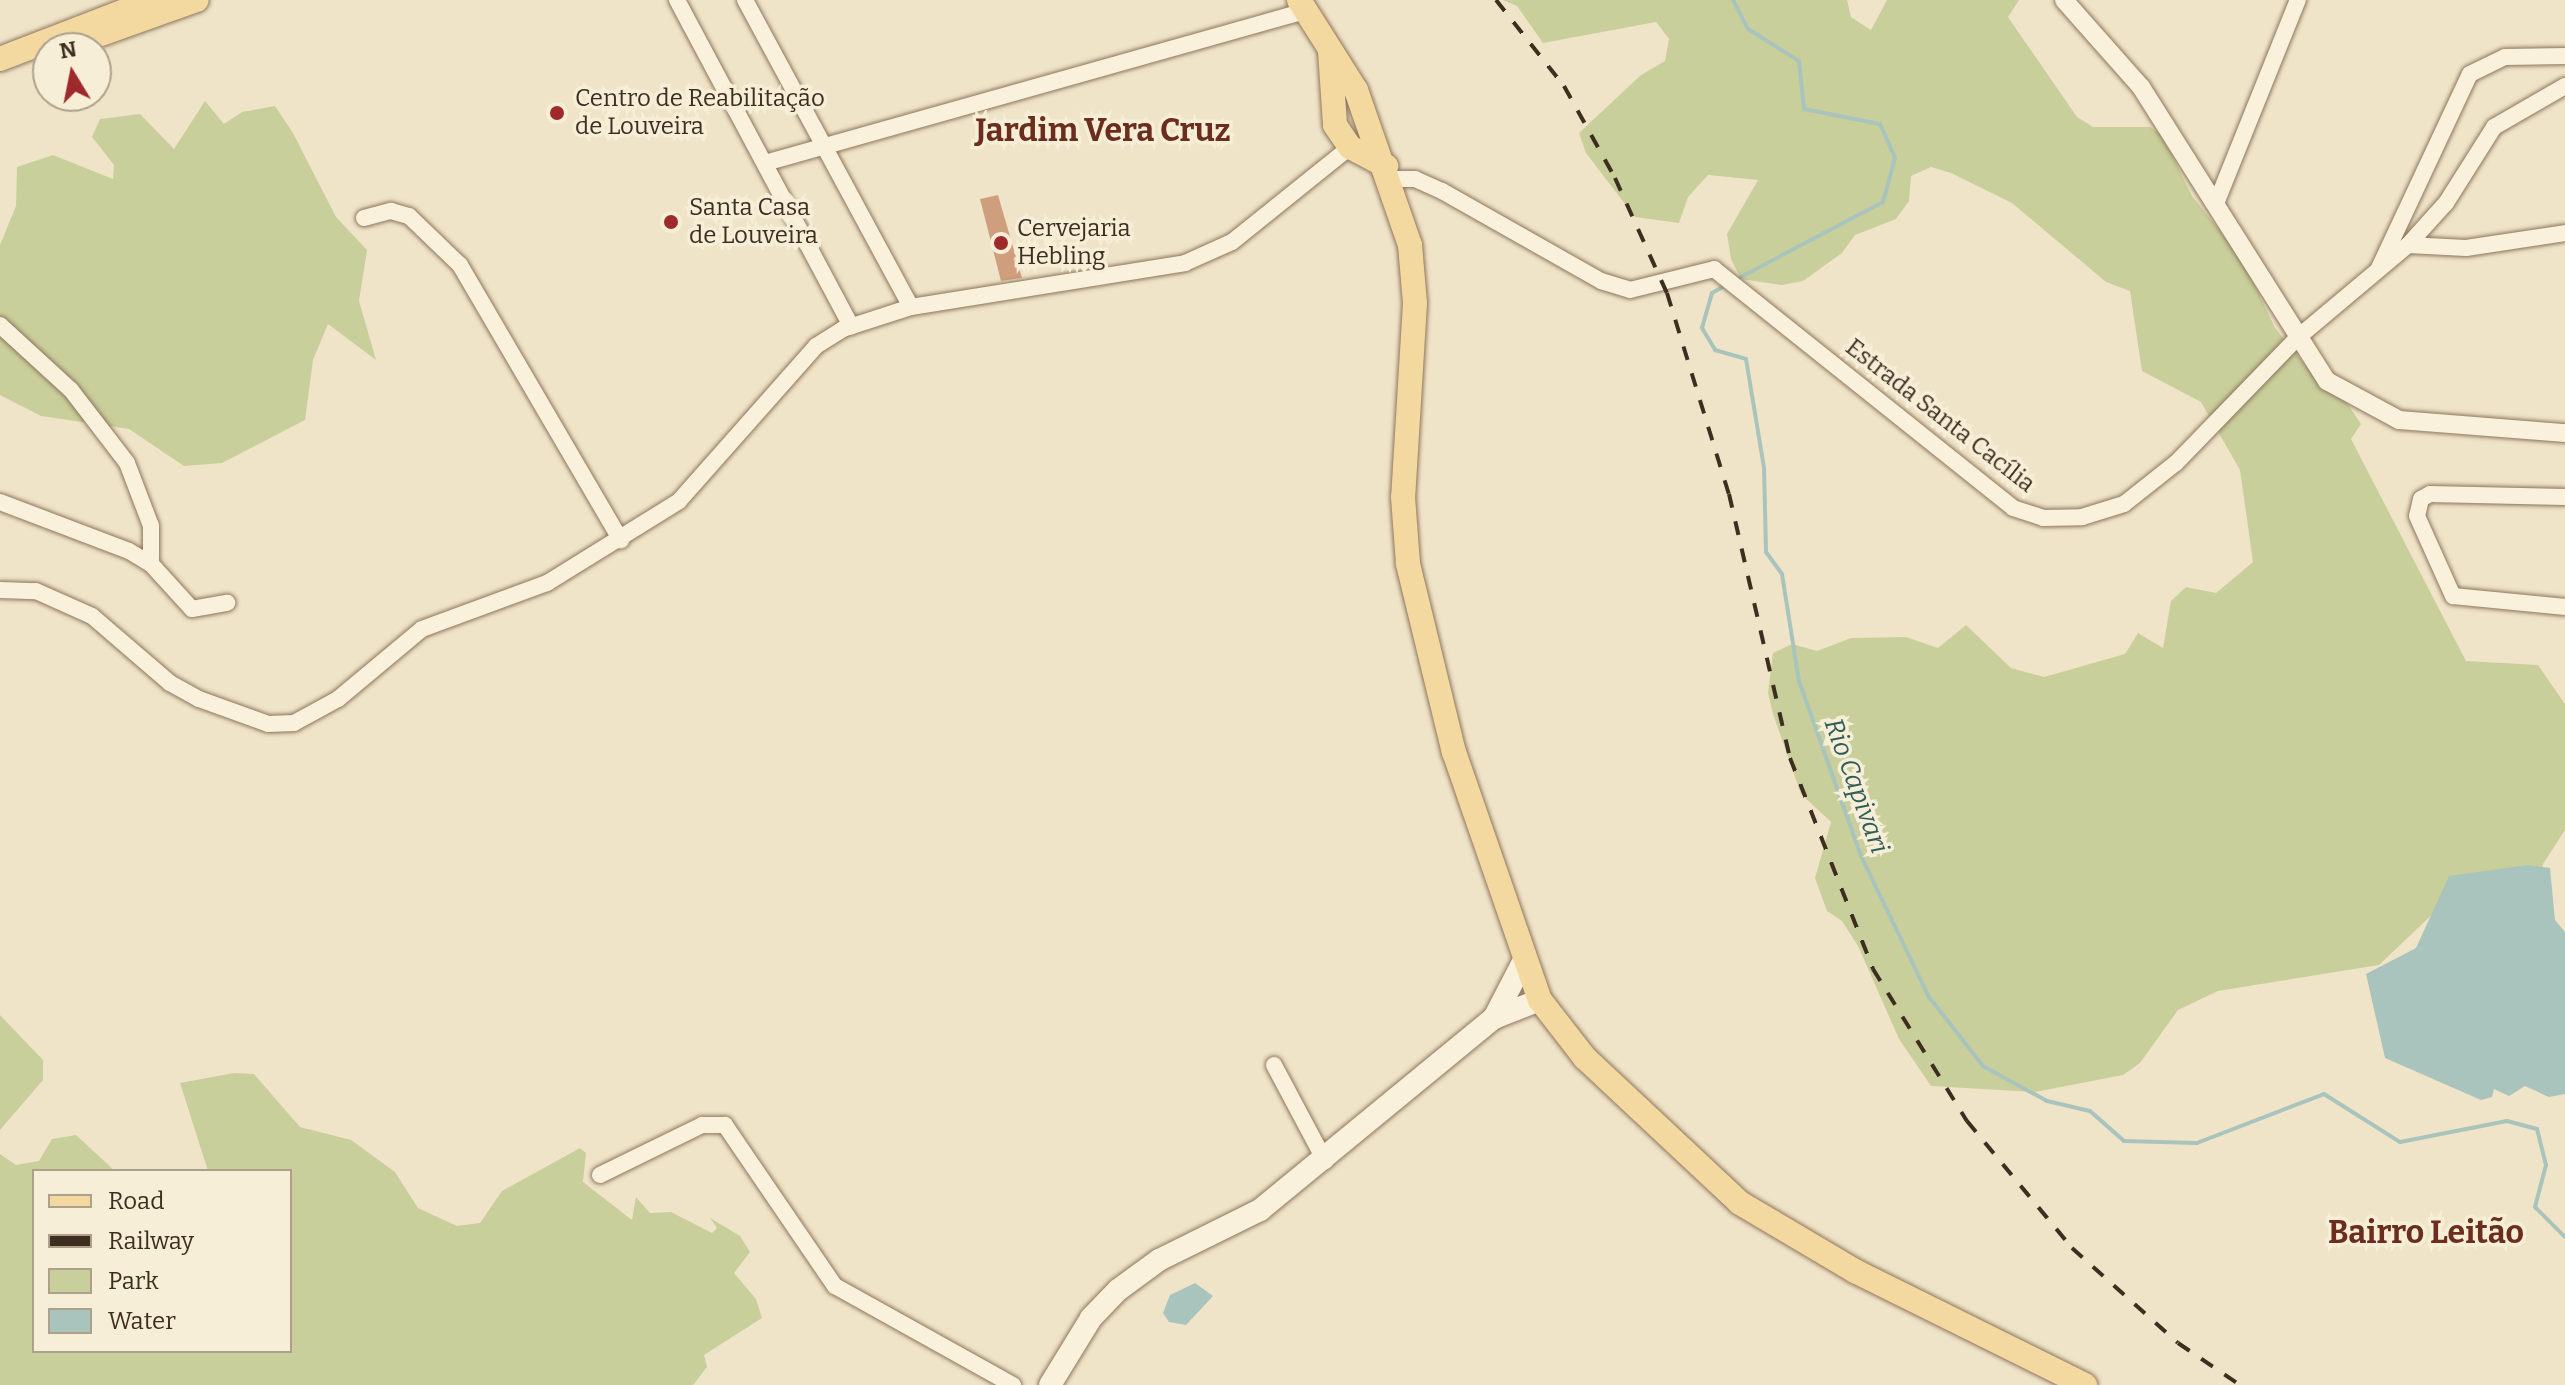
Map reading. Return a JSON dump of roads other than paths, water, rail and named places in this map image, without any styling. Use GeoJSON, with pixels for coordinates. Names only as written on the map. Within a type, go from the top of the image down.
{"type":"FeatureCollection","features":[{"type":"Feature","properties":{"kind":"main road"},"geometry":{"type":"LineString","coordinates":[[0,50],[119,0]]}},
{"type":"Feature","properties":{"kind":"main road"},"geometry":{"type":"LineString","coordinates":[[70,32],[153,0]]}},
{"type":"Feature","properties":{"kind":"main road"},"geometry":{"type":"LineString","coordinates":[[112,32],[197,0]]}},
{"type":"Feature","properties":{"kind":"main road"},"geometry":{"type":"LineString","coordinates":[[1302,6],[1356,90],[1372,127],[1388,173],[1414,273],[1403,497],[1408,564],[1454,752],[1522,964],[1540,1000],[1585,1058],[1740,1203],[1855,1271],[2058,1379],[2085,1385]]}},
{"type":"Feature","properties":{"kind":"main road"},"geometry":{"type":"LineString","coordinates":[[0,59],[32,47]]}},
{"type":"Feature","properties":{"kind":"main road"},"geometry":{"type":"LineString","coordinates":[[1330,49],[1335,125],[1350,147],[1388,173]]}},
{"type":"Feature","properties":{"kind":"main road"},"geometry":{"type":"LineString","coordinates":[[1331,96],[1356,90]]}},
{"type":"Feature","properties":{"kind":"main road"},"geometry":{"type":"LineString","coordinates":[[1350,147],[1372,127]]}},
{"type":"Feature","properties":{"kind":"main road"},"geometry":{"type":"LineString","coordinates":[[1494,1018],[1522,964]]}},
{"type":"Feature","properties":{"kind":"main road"},"geometry":{"type":"LineString","coordinates":[[1050,1385],[1091,1318],[1118,1290],[1159,1260],[1260,1210],[1325,1161],[1494,1018],[1540,1000]]}},
{"type":"Feature","properties":{"kind":"street"},"geometry":{"type":"LineString","coordinates":[[679,0],[851,326]]}},
{"type":"Feature","properties":{"kind":"street"},"geometry":{"type":"LineString","coordinates":[[745,0],[911,307]]}},
{"type":"Feature","properties":{"kind":"street"},"geometry":{"type":"LineString","coordinates":[[2064,0],[2141,87],[2217,201],[2296,339],[2327,381],[2399,420],[2565,433]]}},
{"type":"Feature","properties":{"kind":"street"},"geometry":{"type":"LineString","coordinates":[[2217,201],[2298,0]]}},
{"type":"Feature","properties":{"kind":"street"},"geometry":{"type":"LineString","coordinates":[[765,163],[1302,6]]}},
{"type":"Feature","properties":{"kind":"street"},"geometry":{"type":"LineString","coordinates":[[2375,277],[2470,74],[2505,57],[2565,56]]}},
{"type":"Feature","properties":{"kind":"street","name":"Estrada Santa Cacília"},"geometry":{"type":"LineString","coordinates":[[1388,173],[1415,179],[1442,191],[1601,281],[1630,290],[1663,286],[1708,269],[1722,274],[1734,287],[2013,508],[2043,518],[2082,517],[2124,504],[2176,463],[2296,339],[2375,277],[2408,245],[2446,203],[2494,127],[2565,86]]}},
{"type":"Feature","properties":{"kind":"street"},"geometry":{"type":"LineString","coordinates":[[0,590],[36,591],[92,616],[170,683],[199,699],[268,724],[294,723],[338,699],[422,629],[547,583],[621,540],[679,501],[816,346],[851,326],[911,307],[1143,273],[1204,256],[1252,228],[1350,147]]}},
{"type":"Feature","properties":{"kind":"street"},"geometry":{"type":"LineString","coordinates":[[364,218],[376,212],[409,216],[460,265],[621,540]]}},
{"type":"Feature","properties":{"kind":"street"},"geometry":{"type":"LineString","coordinates":[[2408,245],[2466,248],[2565,233]]}},
{"type":"Feature","properties":{"kind":"street"},"geometry":{"type":"LineString","coordinates":[[0,325],[71,390],[127,463],[151,526],[151,564]]}},
{"type":"Feature","properties":{"kind":"street"},"geometry":{"type":"LineString","coordinates":[[2565,497],[2430,494],[2421,499],[2417,516],[2453,596],[2565,607]]}},
{"type":"Feature","properties":{"kind":"street"},"geometry":{"type":"LineString","coordinates":[[0,502],[57,519],[151,564],[192,609],[227,603]]}},
{"type":"Feature","properties":{"kind":"street"},"geometry":{"type":"LineString","coordinates":[[1274,1065],[1325,1161]]}},
{"type":"Feature","properties":{"kind":"street"},"geometry":{"type":"LineString","coordinates":[[600,1175],[702,1125],[725,1125],[835,1286],[1013,1385]]}},
{"type":"Feature","properties":{"kind":"water"},"geometry":{"type":"Polygon","coordinates":[[[2528,865],[2550,868],[2555,920],[2565,932],[2565,1094],[2549,1097],[2525,1086],[2509,1096],[2494,1089],[2492,1097],[2481,1100],[2385,1058],[2366,974],[2416,948],[2449,876],[2528,865]]]}},
{"type":"Feature","properties":{"kind":"water"},"geometry":{"type":"Polygon","coordinates":[[[1195,1283],[1213,1296],[1186,1325],[1169,1322],[1163,1313],[1170,1295],[1195,1283]]]}},
{"type":"Feature","properties":{"kind":"waterway","name":"Rio Capivari"},"geometry":{"type":"LineString","coordinates":[[1733,0],[1748,29],[1799,61],[1804,109],[1880,124],[1895,158],[1883,202],[1737,279]]}},
{"type":"Feature","properties":{"kind":"waterway","name":"Rio Capivari"},"geometry":{"type":"LineString","coordinates":[[1726,285],[1712,293],[1702,328],[1715,350],[1746,359],[1764,468],[1766,552],[1782,574],[1799,681],[1861,856],[1929,997],[1983,1066],[2047,1101],[2090,1111],[2124,1141],[2197,1143],[2324,1094],[2400,1142],[2507,1121],[2537,1129],[2546,1165],[2535,1207],[2565,1237]]}},
{"type":"Feature","properties":{"kind":"railway"},"geometry":{"type":"LineString","coordinates":[[1496,0],[1564,86],[1615,178],[1667,293],[1729,494],[1790,758],[1873,969],[1967,1121],[2072,1248],[2178,1343],[2240,1385]]}},
{"type":"Feature","properties":{"kind":"place","name":"Centro de Reabilitação de Louveira"},"geometry":{"type":"Point","coordinates":[557,113]}},
{"type":"Feature","properties":{"kind":"place","name":"Santa Casa de Louveira"},"geometry":{"type":"Point","coordinates":[671,222]}},
{"type":"Feature","properties":{"kind":"place","name":"Cervejaria Hebling"},"geometry":{"type":"Point","coordinates":[1001,243]}},
{"type":"Feature","properties":{"kind":"district","name":"Jardim Vera Cruz"},"geometry":{"type":"Point","coordinates":[1103,130]}},
{"type":"Feature","properties":{"kind":"district","name":"Bairro Leitão"},"geometry":{"type":"Point","coordinates":[2426,1232]}}]}
